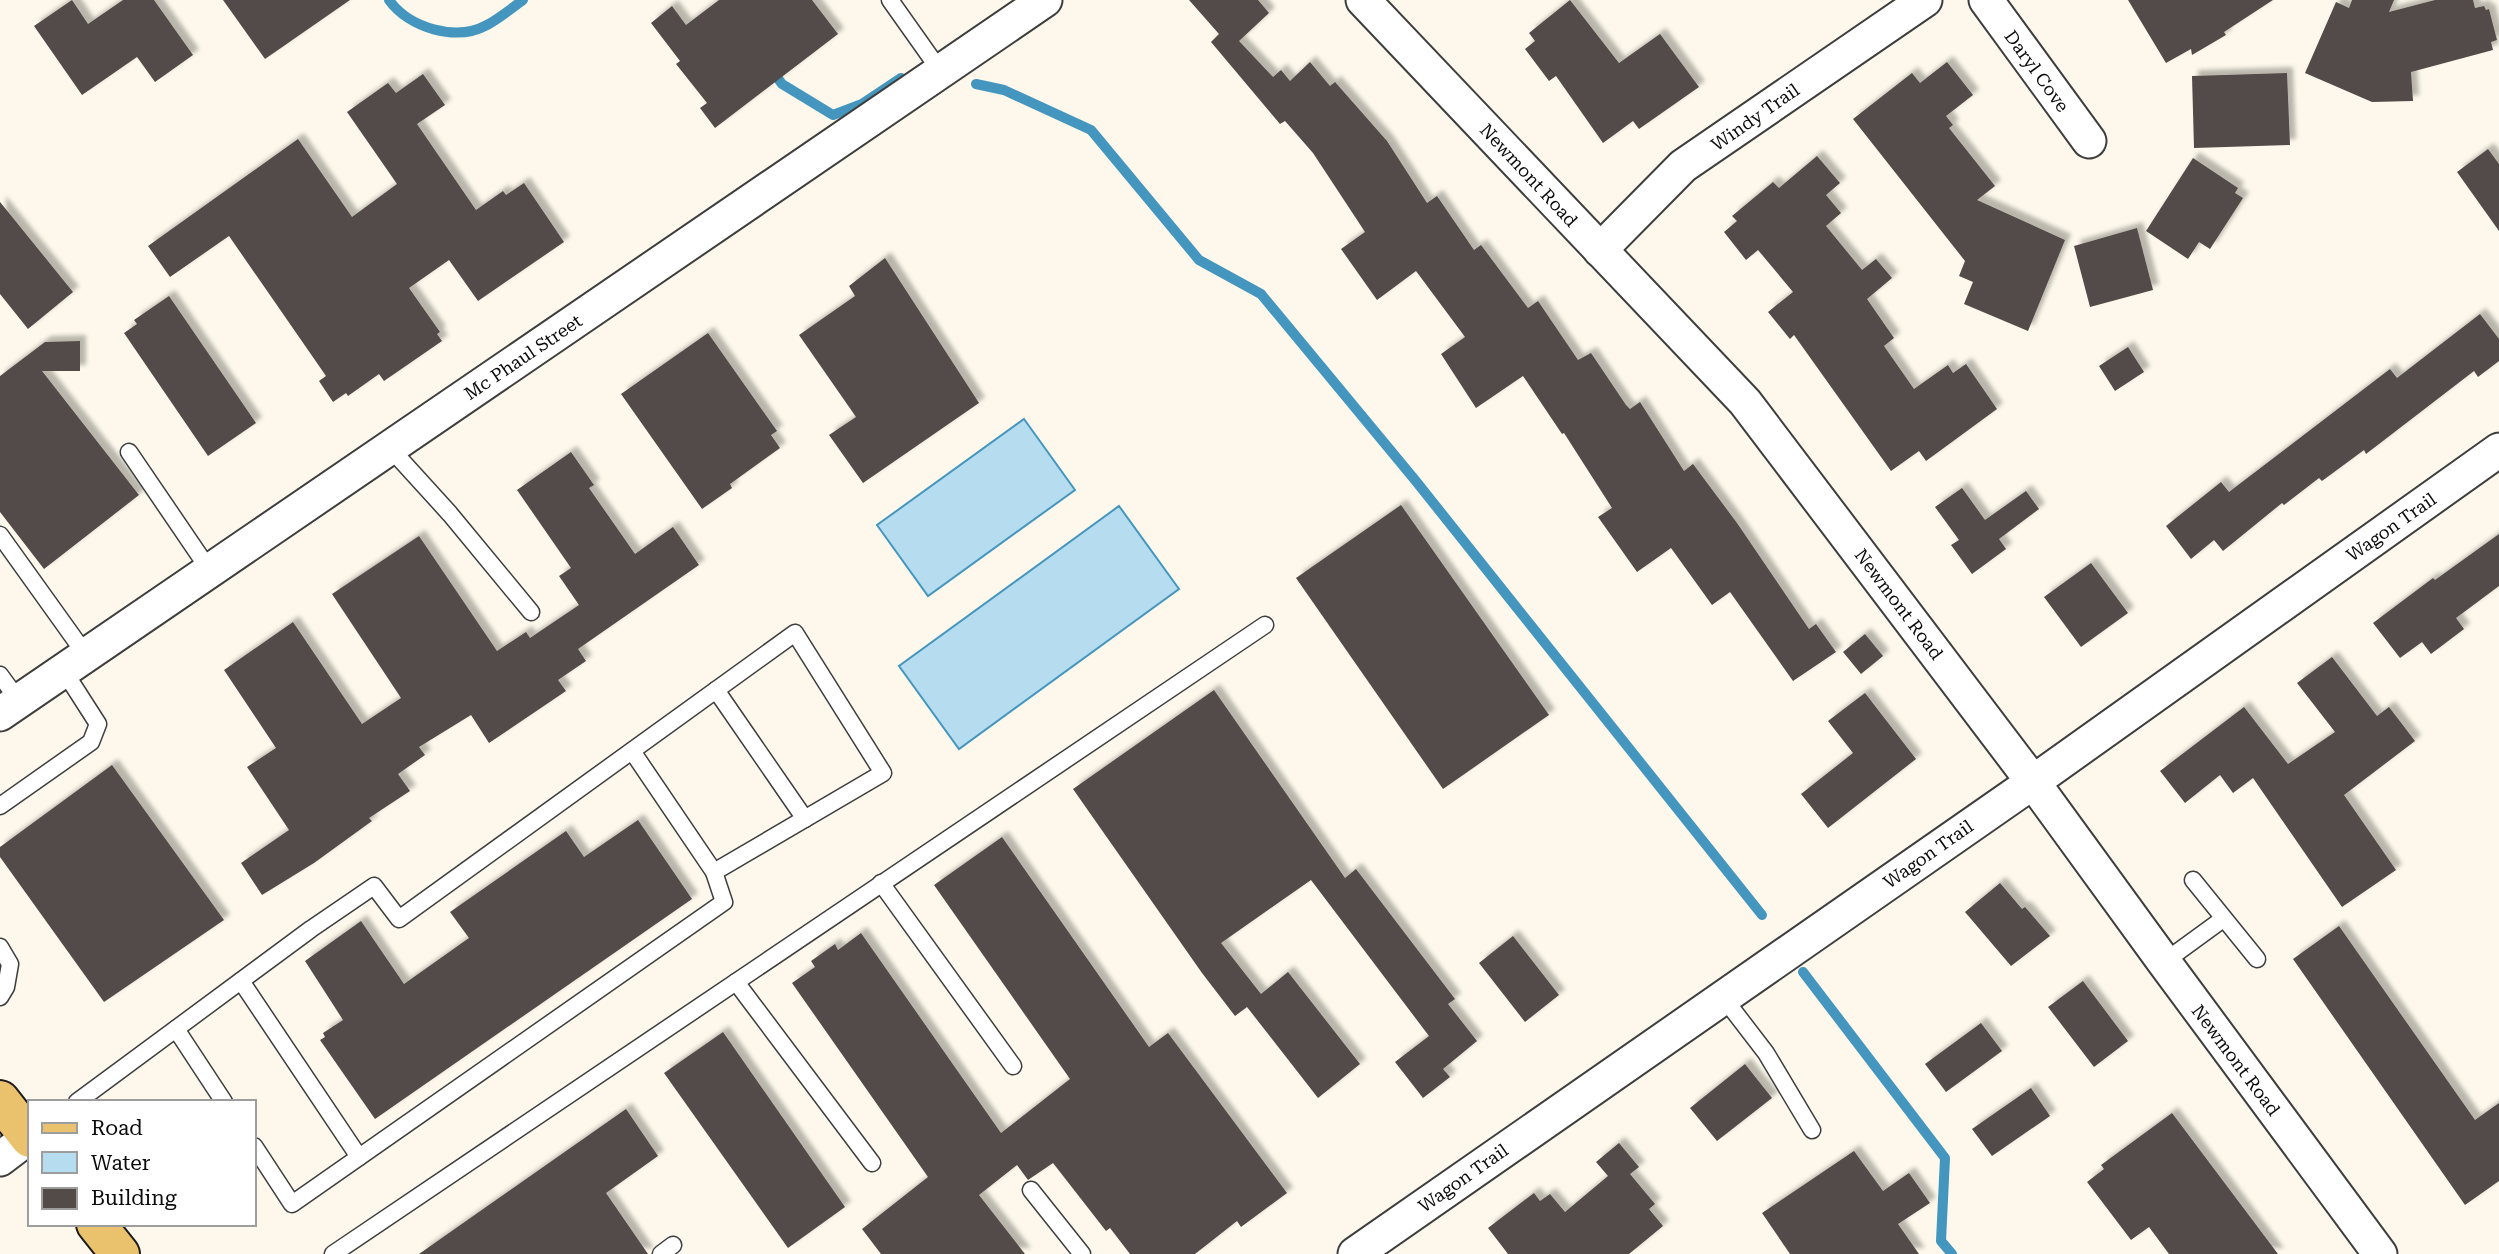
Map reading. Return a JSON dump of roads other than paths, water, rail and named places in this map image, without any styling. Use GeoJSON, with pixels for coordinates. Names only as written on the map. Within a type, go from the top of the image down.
{"type":"FeatureCollection","features":[{"type":"Feature","properties":{"kind":"main road"},"geometry":{"type":"LineString","coordinates":[[0,1100],[22,1143]]}},
{"type":"Feature","properties":{"kind":"main road"},"geometry":{"type":"LineString","coordinates":[[98,1226],[120,1254]]}},
{"type":"Feature","properties":{"kind":"street","name":"Mc Phaul Street"},"geometry":{"type":"LineString","coordinates":[[6,697],[75,663],[1045,0]]}},
{"type":"Feature","properties":{"kind":"street","name":"Newmont Road"},"geometry":{"type":"LineString","coordinates":[[1363,0],[1745,402],[2033,782],[2380,1254]]}},
{"type":"Feature","properties":{"kind":"street","name":"Windy Trail"},"geometry":{"type":"LineString","coordinates":[[1600,250],[1683,166],[1925,0]]}},
{"type":"Feature","properties":{"kind":"street","name":"Daryl Cove"},"geometry":{"type":"LineString","coordinates":[[1986,0],[2089,141]]}},
{"type":"Feature","properties":{"kind":"street","name":"Wagon Trail"},"geometry":{"type":"LineString","coordinates":[[1355,1254],[2033,782],[2499,450]]}},
{"type":"Feature","properties":{"kind":"lane"},"geometry":{"type":"LineString","coordinates":[[890,0],[941,72]]}},
{"type":"Feature","properties":{"kind":"lane"},"geometry":{"type":"LineString","coordinates":[[390,448],[450,514],[531,612]]}},
{"type":"Feature","properties":{"kind":"lane"},"geometry":{"type":"LineString","coordinates":[[129,452],[210,570]]}},
{"type":"Feature","properties":{"kind":"lane"},"geometry":{"type":"LineString","coordinates":[[0,535],[75,663],[98,724],[91,742],[0,806]]}},
{"type":"Feature","properties":{"kind":"lane"},"geometry":{"type":"LineString","coordinates":[[333,1254],[1265,625]]}},
{"type":"Feature","properties":{"kind":"lane"},"geometry":{"type":"LineString","coordinates":[[80,1100],[374,886],[399,919],[795,633],[883,773],[714,873]]}},
{"type":"Feature","properties":{"kind":"lane"},"geometry":{"type":"LineString","coordinates":[[716,690],[805,819]]}},
{"type":"Feature","properties":{"kind":"lane"},"geometry":{"type":"LineString","coordinates":[[256,1149],[292,1204],[724,902],[714,873],[632,751]]}},
{"type":"Feature","properties":{"kind":"lane"},"geometry":{"type":"LineString","coordinates":[[2193,880],[2257,959]]}},
{"type":"Feature","properties":{"kind":"lane"},"geometry":{"type":"LineString","coordinates":[[881,883],[1013,1066]]}},
{"type":"Feature","properties":{"kind":"lane"},"geometry":{"type":"LineString","coordinates":[[2164,962],[2224,919]]}},
{"type":"Feature","properties":{"kind":"lane"},"geometry":{"type":"LineString","coordinates":[[0,947],[10,964],[6,987],[0,997]]}},
{"type":"Feature","properties":{"kind":"lane"},"geometry":{"type":"LineString","coordinates":[[241,981],[359,1157]]}},
{"type":"Feature","properties":{"kind":"lane"},"geometry":{"type":"LineString","coordinates":[[737,982],[872,1163]]}},
{"type":"Feature","properties":{"kind":"lane"},"geometry":{"type":"LineString","coordinates":[[1723,997],[1766,1053],[1812,1130]]}},
{"type":"Feature","properties":{"kind":"lane"},"geometry":{"type":"LineString","coordinates":[[176,1029],[224,1100]]}},
{"type":"Feature","properties":{"kind":"lane"},"geometry":{"type":"LineString","coordinates":[[1031,1190],[1082,1254]]}},
{"type":"Feature","properties":{"kind":"water"},"geometry":{"type":"Polygon","coordinates":[[[1024,419],[1075,490],[928,596],[877,525],[1024,419]]]}},
{"type":"Feature","properties":{"kind":"water"},"geometry":{"type":"Polygon","coordinates":[[[1119,506],[1179,589],[959,749],[899,666],[1119,506]]]}},
{"type":"Feature","properties":{"kind":"waterway"},"geometry":{"type":"LineString","coordinates":[[389,0],[408,18],[421,25],[448,32],[475,30],[487,25],[523,0]]}},
{"type":"Feature","properties":{"kind":"waterway"},"geometry":{"type":"LineString","coordinates":[[771,69],[782,84],[833,115],[862,104],[901,78]]}},
{"type":"Feature","properties":{"kind":"waterway"},"geometry":{"type":"LineString","coordinates":[[976,84],[1004,90],[1091,130],[1199,260],[1261,294],[1415,480],[1762,915]]}},
{"type":"Feature","properties":{"kind":"waterway"},"geometry":{"type":"LineString","coordinates":[[1803,972],[1945,1158],[1941,1241],[1952,1254]]}}]}
